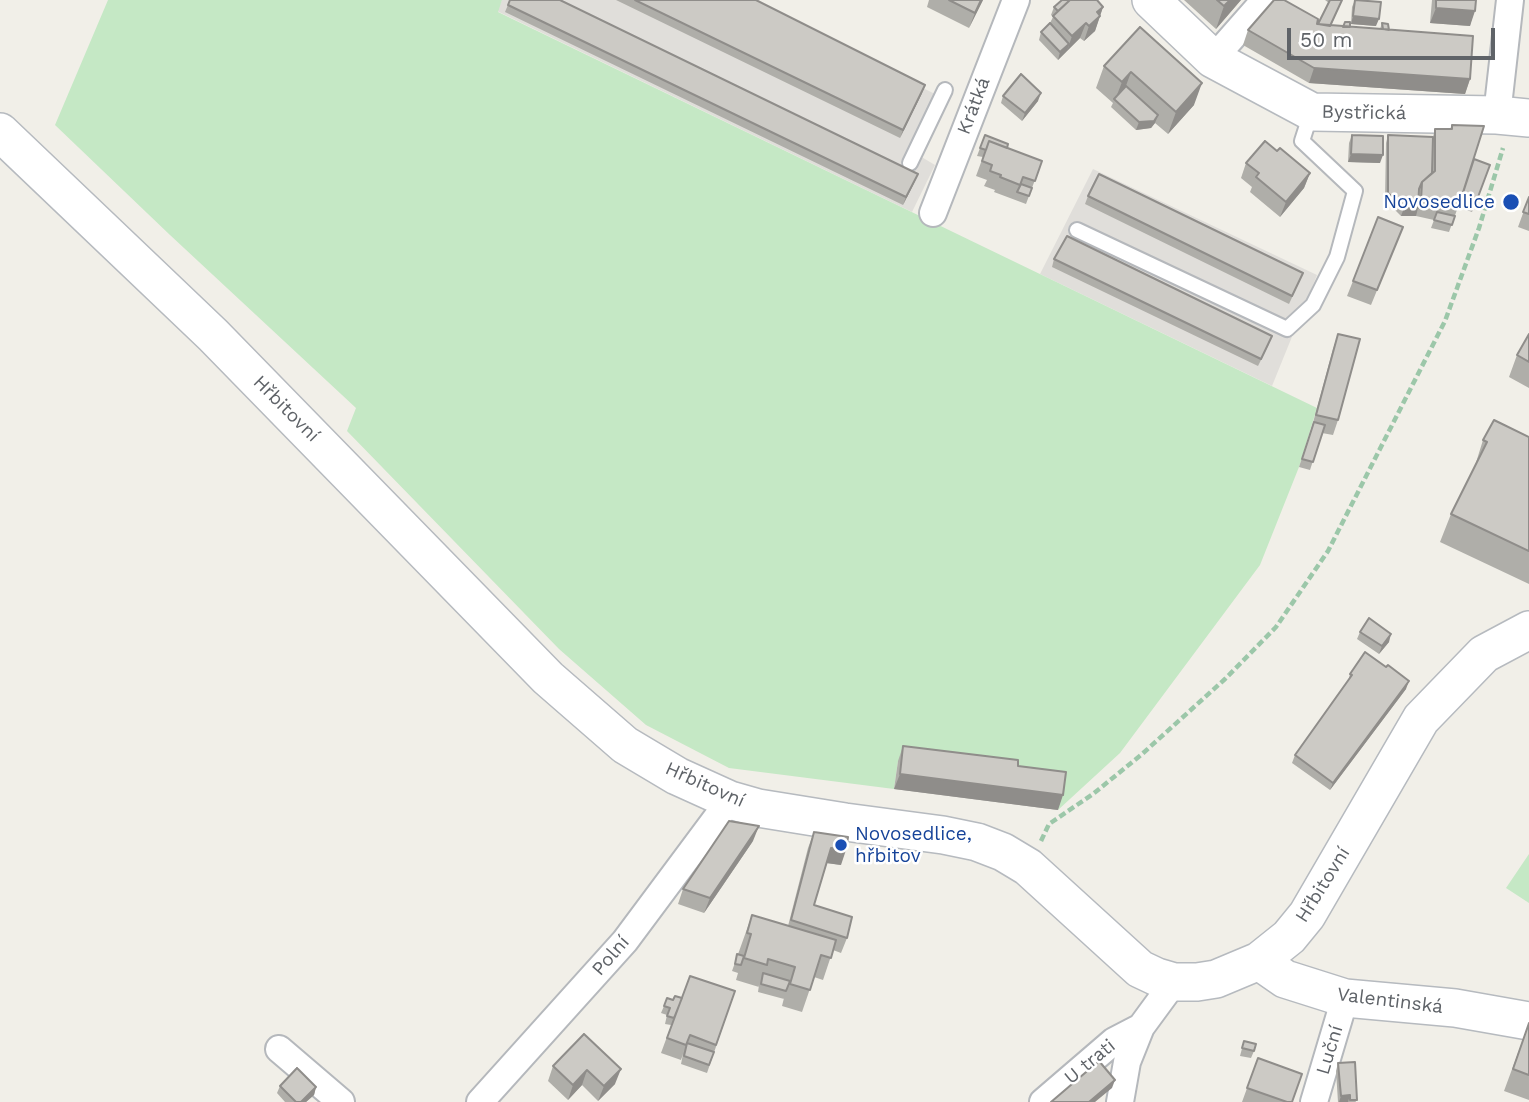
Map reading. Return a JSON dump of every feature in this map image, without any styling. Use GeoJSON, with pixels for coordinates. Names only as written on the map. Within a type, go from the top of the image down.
{"type":"FeatureCollection","features":[{"type":"Feature","properties":{"kind":"street","name":"Krátká"},"geometry":{"type":"LineString","coordinates":[[933,213],[1016,0]]}},
{"type":"Feature","properties":{"kind":"street","name":"Bystřická"},"geometry":{"type":"LineString","coordinates":[[1151,0],[1213,60],[1312,112],[1513,117]]}},
{"type":"Feature","properties":{"kind":"street"},"geometry":{"type":"LineString","coordinates":[[1213,60],[1265,0]]}},
{"type":"Feature","properties":{"kind":"street"},"geometry":{"type":"LineString","coordinates":[[1510,0],[1513,117]]}},
{"type":"Feature","properties":{"kind":"street","name":"Hřbitovní"},"geometry":{"type":"LineString","coordinates":[[0,132],[213,335],[548,678],[625,745],[677,775],[730,800],[758,808],[966,839],[1003,852],[1028,867],[1140,969],[1157,977],[1174,982],[1216,979],[1259,961],[1289,937],[1307,915],[1421,719],[1484,654],[1529,630]]}},
{"type":"Feature","properties":{"kind":"street","name":"Polní"},"geometry":{"type":"LineString","coordinates":[[480,1102],[625,941],[730,800]]}},
{"type":"Feature","properties":{"kind":"street","name":"Valentinská"},"geometry":{"type":"LineString","coordinates":[[1259,961],[1285,979],[1345,998],[1455,1008],[1529,1021]]}},
{"type":"Feature","properties":{"kind":"street"},"geometry":{"type":"LineString","coordinates":[[1120,1102],[1127,1062],[1141,1027],[1174,982]]}},
{"type":"Feature","properties":{"kind":"street","name":"Luční"},"geometry":{"type":"LineString","coordinates":[[1314,1102],[1345,998]]}},
{"type":"Feature","properties":{"kind":"street","name":"U trati"},"geometry":{"type":"LineString","coordinates":[[1043,1102],[1114,1041],[1141,1027]]}},
{"type":"Feature","properties":{"kind":"street"},"geometry":{"type":"LineString","coordinates":[[279,1049],[341,1102]]}},
{"type":"Feature","properties":{"kind":"lane"},"geometry":{"type":"LineString","coordinates":[[910,163],[944,90]]}},
{"type":"Feature","properties":{"kind":"lane"},"geometry":{"type":"LineString","coordinates":[[1077,230],[1287,329],[1313,305],[1337,257],[1355,191],[1302,141],[1312,112]]}},
{"type":"Feature","properties":{"kind":"path"},"geometry":{"type":"LineString","coordinates":[[1028,867],[1049,824],[1093,794],[1141,755],[1225,679],[1276,627],[1328,551],[1446,321],[1479,228],[1513,117]]}},
{"type":"Feature","properties":{"kind":"shaded area"},"geometry":{"type":"Polygon","coordinates":[[[502,0],[745,0],[935,94],[908,149],[935,165],[912,212],[497,11],[502,0]]]}},
{"type":"Feature","properties":{"kind":"shaded area"},"geometry":{"type":"Polygon","coordinates":[[[1093,169],[1317,275],[1272,386],[1040,274],[1093,169]]]}},
{"type":"Feature","properties":{"kind":"green space"},"geometry":{"type":"Polygon","coordinates":[[[108,0],[502,0],[498,12],[1317,408],[1299,467],[1260,565],[1120,753],[1058,810],[1060,787],[898,761],[894,789],[729,768],[646,725],[559,649],[347,431],[356,408],[55,125],[108,0]]]}},
{"type":"Feature","properties":{"kind":"green space"},"geometry":{"type":"Polygon","coordinates":[[[1529,854],[1529,903],[1506,888],[1529,854]]]}},
{"type":"Feature","properties":{"kind":"building"},"geometry":{"type":"Polygon","coordinates":[[[510,0],[560,0],[918,174],[906,197],[508,5],[510,0]]]}},
{"type":"Feature","properties":{"kind":"building"},"geometry":{"type":"Polygon","coordinates":[[[635,0],[756,0],[925,85],[903,130],[635,0]]]}},
{"type":"Feature","properties":{"kind":"building"},"geometry":{"type":"Polygon","coordinates":[[[949,0],[981,0],[975,13],[949,0]]]}},
{"type":"Feature","properties":{"kind":"building"},"geometry":{"type":"Polygon","coordinates":[[[1062,0],[1070,0],[1058,11],[1054,7],[1062,0]]]}},
{"type":"Feature","properties":{"kind":"building"},"geometry":{"type":"Polygon","coordinates":[[[1070,0],[1097,0],[1103,7],[1097,12],[1100,16],[1089,26],[1086,23],[1072,36],[1053,16],[1070,0]]]}},
{"type":"Feature","properties":{"kind":"building"},"geometry":{"type":"Polygon","coordinates":[[[1217,0],[1230,0],[1224,6],[1217,0]]]}},
{"type":"Feature","properties":{"kind":"building"},"geometry":{"type":"Polygon","coordinates":[[[1274,0],[1284,0],[1318,19],[1317,24],[1473,36],[1470,79],[1314,68],[1248,30],[1274,0]]]}},
{"type":"Feature","properties":{"kind":"building"},"geometry":{"type":"Polygon","coordinates":[[[1330,0],[1342,0],[1330,26],[1318,24],[1330,0]]]}},
{"type":"Feature","properties":{"kind":"building"},"geometry":{"type":"Polygon","coordinates":[[[1355,0],[1381,2],[1379,19],[1353,16],[1355,0]]]}},
{"type":"Feature","properties":{"kind":"building"},"geometry":{"type":"Polygon","coordinates":[[[1436,0],[1476,0],[1475,11],[1436,8],[1436,0]]]}},
{"type":"Feature","properties":{"kind":"building"},"geometry":{"type":"Polygon","coordinates":[[[1050,23],[1069,44],[1060,52],[1041,32],[1050,23]]]}},
{"type":"Feature","properties":{"kind":"building"},"geometry":{"type":"Polygon","coordinates":[[[1382,23],[1388,24],[1389,30],[1383,29],[1382,23]]]}},
{"type":"Feature","properties":{"kind":"building"},"geometry":{"type":"Polygon","coordinates":[[[1140,27],[1202,83],[1176,112],[1131,72],[1122,82],[1104,66],[1140,27]]]}},
{"type":"Feature","properties":{"kind":"building"},"geometry":{"type":"Polygon","coordinates":[[[1021,74],[1041,93],[1025,113],[1003,96],[1021,74]]]}},
{"type":"Feature","properties":{"kind":"building"},"geometry":{"type":"Polygon","coordinates":[[[1126,86],[1158,115],[1154,121],[1139,122],[1114,99],[1126,86]]]}},
{"type":"Feature","properties":{"kind":"building"},"geometry":{"type":"Polygon","coordinates":[[[1452,125],[1484,126],[1458,208],[1421,201],[1422,182],[1435,171],[1435,129],[1452,129],[1452,125]]]}},
{"type":"Feature","properties":{"kind":"building"},"geometry":{"type":"Polygon","coordinates":[[[985,135],[1008,144],[1007,148],[989,141],[986,150],[980,148],[985,135]]]}},
{"type":"Feature","properties":{"kind":"building"},"geometry":{"type":"Polygon","coordinates":[[[1352,135],[1383,136],[1383,155],[1351,154],[1352,135]]]}},
{"type":"Feature","properties":{"kind":"building"},"geometry":{"type":"Polygon","coordinates":[[[1388,135],[1433,137],[1432,173],[1419,189],[1418,208],[1404,208],[1388,193],[1388,135]]]}},
{"type":"Feature","properties":{"kind":"building"},"geometry":{"type":"Polygon","coordinates":[[[989,141],[1042,161],[1035,181],[1023,177],[1020,185],[990,171],[992,165],[982,161],[989,141]]]}},
{"type":"Feature","properties":{"kind":"building"},"geometry":{"type":"Polygon","coordinates":[[[1265,141],[1277,151],[1280,148],[1310,173],[1286,202],[1256,177],[1259,173],[1246,163],[1265,141]]]}},
{"type":"Feature","properties":{"kind":"building"},"geometry":{"type":"Polygon","coordinates":[[[1474,159],[1490,165],[1475,205],[1461,199],[1474,159]]]}},
{"type":"Feature","properties":{"kind":"building"},"geometry":{"type":"Polygon","coordinates":[[[1099,174],[1303,273],[1292,296],[1088,196],[1099,174]]]}},
{"type":"Feature","properties":{"kind":"building"},"geometry":{"type":"Polygon","coordinates":[[[1021,184],[1032,188],[1029,196],[1017,192],[1021,184]]]}},
{"type":"Feature","properties":{"kind":"building"},"geometry":{"type":"Polygon","coordinates":[[[1529,197],[1529,214],[1523,212],[1529,197]]]}},
{"type":"Feature","properties":{"kind":"building"},"geometry":{"type":"Polygon","coordinates":[[[1437,212],[1455,216],[1452,225],[1434,220],[1437,212]]]}},
{"type":"Feature","properties":{"kind":"building"},"geometry":{"type":"Polygon","coordinates":[[[1378,217],[1403,227],[1377,290],[1353,281],[1378,217]]]}},
{"type":"Feature","properties":{"kind":"building"},"geometry":{"type":"Polygon","coordinates":[[[1067,236],[1272,336],[1261,359],[1054,259],[1067,236]]]}},
{"type":"Feature","properties":{"kind":"building"},"geometry":{"type":"Polygon","coordinates":[[[1338,334],[1360,339],[1338,420],[1316,415],[1338,334]]]}},
{"type":"Feature","properties":{"kind":"building"},"geometry":{"type":"Polygon","coordinates":[[[1529,334],[1529,362],[1517,355],[1529,334]]]}},
{"type":"Feature","properties":{"kind":"building"},"geometry":{"type":"Polygon","coordinates":[[[1494,420],[1529,437],[1529,551],[1451,514],[1487,442],[1483,440],[1494,420]]]}},
{"type":"Feature","properties":{"kind":"building"},"geometry":{"type":"Polygon","coordinates":[[[1314,422],[1325,425],[1313,462],[1302,459],[1314,422]]]}},
{"type":"Feature","properties":{"kind":"building"},"geometry":{"type":"Polygon","coordinates":[[[1369,618],[1391,634],[1382,646],[1360,632],[1369,618]]]}},
{"type":"Feature","properties":{"kind":"building"},"geometry":{"type":"Polygon","coordinates":[[[1365,652],[1409,681],[1333,783],[1295,755],[1352,675],[1350,674],[1365,652]]]}},
{"type":"Feature","properties":{"kind":"building"},"geometry":{"type":"Polygon","coordinates":[[[903,746],[1018,760],[1018,766],[1066,772],[1063,795],[900,774],[903,746]]]}},
{"type":"Feature","properties":{"kind":"building"},"geometry":{"type":"Polygon","coordinates":[[[729,821],[759,826],[710,898],[683,889],[729,821]]]}},
{"type":"Feature","properties":{"kind":"building"},"geometry":{"type":"Polygon","coordinates":[[[814,832],[848,837],[846,850],[831,848],[814,905],[852,917],[847,938],[791,920],[814,832]]]}},
{"type":"Feature","properties":{"kind":"building"},"geometry":{"type":"Polygon","coordinates":[[[752,915],[836,940],[831,958],[821,955],[810,990],[790,984],[795,967],[768,959],[767,965],[744,958],[751,934],[747,933],[752,915]]]}},
{"type":"Feature","properties":{"kind":"building"},"geometry":{"type":"Polygon","coordinates":[[[737,954],[744,956],[741,965],[735,964],[737,954]]]}},
{"type":"Feature","properties":{"kind":"building"},"geometry":{"type":"Polygon","coordinates":[[[763,973],[790,981],[786,991],[761,984],[763,973]]]}},
{"type":"Feature","properties":{"kind":"building"},"geometry":{"type":"Polygon","coordinates":[[[690,976],[735,991],[716,1045],[690,1035],[686,1045],[667,1038],[690,976]]]}},
{"type":"Feature","properties":{"kind":"building"},"geometry":{"type":"Polygon","coordinates":[[[675,996],[682,998],[674,1018],[667,1016],[670,1008],[664,1006],[667,998],[673,1000],[675,996]]]}},
{"type":"Feature","properties":{"kind":"building"},"geometry":{"type":"Polygon","coordinates":[[[1529,1023],[1529,1075],[1513,1069],[1529,1023]]]}},
{"type":"Feature","properties":{"kind":"building"},"geometry":{"type":"Polygon","coordinates":[[[584,1034],[621,1069],[604,1086],[587,1070],[573,1085],[553,1066],[584,1034]]]}},
{"type":"Feature","properties":{"kind":"building"},"geometry":{"type":"Polygon","coordinates":[[[1244,1041],[1256,1044],[1254,1051],[1242,1048],[1244,1041]]]}},
{"type":"Feature","properties":{"kind":"building"},"geometry":{"type":"Polygon","coordinates":[[[687,1043],[714,1052],[709,1065],[684,1056],[687,1043]]]}},
{"type":"Feature","properties":{"kind":"building"},"geometry":{"type":"Polygon","coordinates":[[[1258,1058],[1302,1074],[1292,1102],[1247,1088],[1258,1058]]]}},
{"type":"Feature","properties":{"kind":"building"},"geometry":{"type":"Polygon","coordinates":[[[1099,1061],[1115,1080],[1089,1102],[1051,1102],[1099,1061]]]}},
{"type":"Feature","properties":{"kind":"building"},"geometry":{"type":"Polygon","coordinates":[[[1355,1062],[1357,1100],[1350,1100],[1350,1095],[1341,1096],[1338,1063],[1355,1062]]]}},
{"type":"Feature","properties":{"kind":"building"},"geometry":{"type":"Polygon","coordinates":[[[297,1068],[316,1087],[301,1102],[296,1102],[280,1086],[297,1068]]]}},
{"type":"Feature","properties":{"kind":"place","name":"Novosedlice"},"geometry":{"type":"Point","coordinates":[1511,202]}},
{"type":"Feature","properties":{"kind":"place","name":"Novosedlice, hřbitov"},"geometry":{"type":"Point","coordinates":[841,845]}}]}
